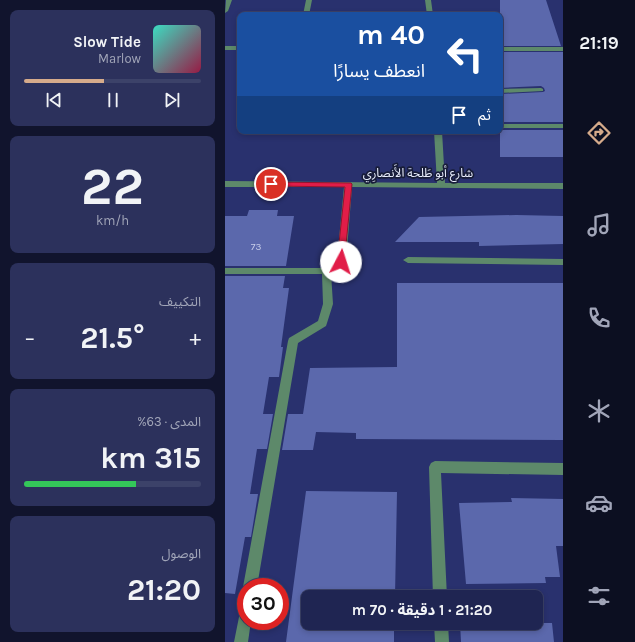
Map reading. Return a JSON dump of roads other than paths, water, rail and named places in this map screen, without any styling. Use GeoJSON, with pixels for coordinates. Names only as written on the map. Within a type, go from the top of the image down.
{"type":"FeatureCollection","features":[{"type":"Feature","properties":{"kind":"street"},"geometry":{"type":"LineString","coordinates":[[225,11],[229,0]]}},
{"type":"Feature","properties":{"kind":"street"},"geometry":{"type":"LineString","coordinates":[[307,12],[309,0]]}},
{"type":"Feature","properties":{"kind":"street"},"geometry":{"type":"LineString","coordinates":[[429,0],[429,12]]}},
{"type":"Feature","properties":{"kind":"street"},"geometry":{"type":"LineString","coordinates":[[225,48],[237,48]]}},
{"type":"Feature","properties":{"kind":"street"},"geometry":{"type":"LineString","coordinates":[[503,48],[563,49]]}},
{"type":"Feature","properties":{"kind":"street"},"geometry":{"type":"LineString","coordinates":[[503,90],[541,90]]}},
{"type":"Feature","properties":{"kind":"street"},"geometry":{"type":"LineString","coordinates":[[503,126],[563,126]]}},
{"type":"Feature","properties":{"kind":"street"},"geometry":{"type":"LineString","coordinates":[[438,134],[441,185]]}},
{"type":"Feature","properties":{"kind":"street","name":"شارع أبو طَلحة الأَنصارِي"},"geometry":{"type":"LineString","coordinates":[[225,184],[563,186]]}},
{"type":"Feature","properties":{"kind":"street"},"geometry":{"type":"LineString","coordinates":[[225,271],[326,271],[341,262],[349,184]]}},
{"type":"Feature","properties":{"kind":"street"},"geometry":{"type":"LineString","coordinates":[[408,260],[563,262]]}},
{"type":"Feature","properties":{"kind":"street"},"geometry":{"type":"LineString","coordinates":[[252,578],[293,341],[322,322],[328,304],[326,271]]}},
{"type":"Feature","properties":{"kind":"street"},"geometry":{"type":"LineString","coordinates":[[440,590],[435,467],[563,469]]}},
{"type":"Feature","properties":{"kind":"street"},"geometry":{"type":"LineString","coordinates":[[241,642],[243,630]]}},
{"type":"Feature","properties":{"kind":"street"},"geometry":{"type":"LineString","coordinates":[[441,630],[442,642]]}}]}
